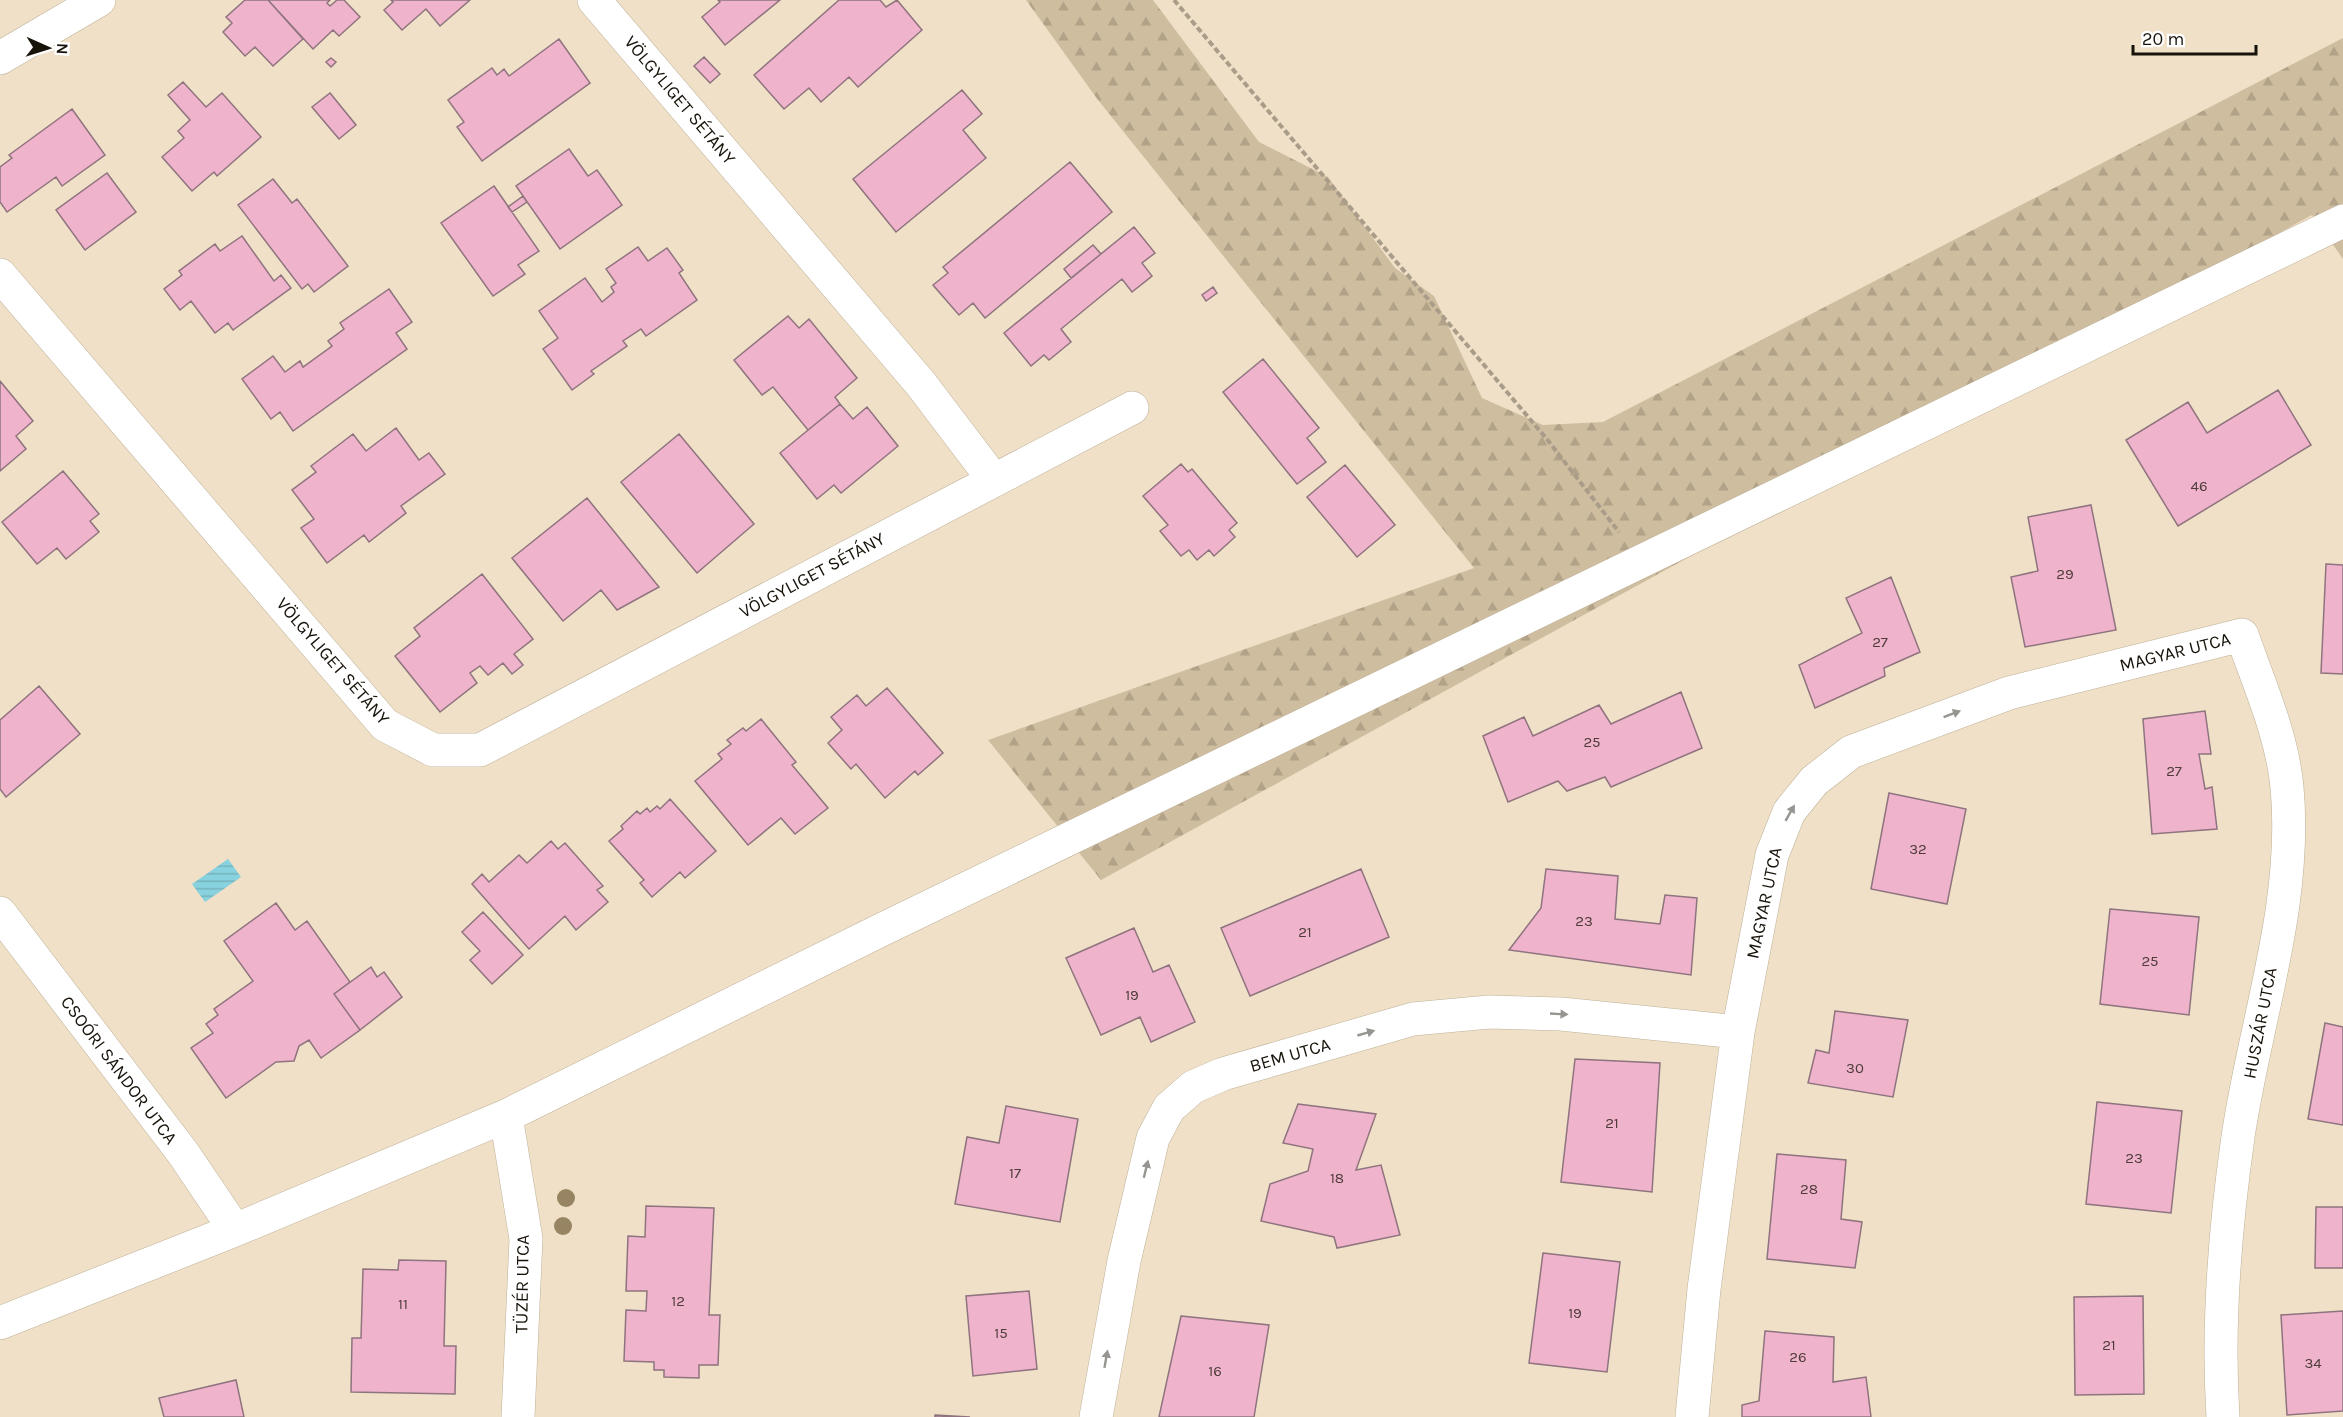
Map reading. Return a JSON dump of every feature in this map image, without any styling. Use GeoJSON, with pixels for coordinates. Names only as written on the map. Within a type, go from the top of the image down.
{"type":"FeatureCollection","features":[{"type":"Feature","properties":{"kind":"street"},"geometry":{"type":"LineString","coordinates":[[0,58],[99,0]]}},
{"type":"Feature","properties":{"kind":"street","name":"VÖLGYLIGET SÉTÁNY"},"geometry":{"type":"LineString","coordinates":[[594,0],[921,384],[993,479]]}},
{"type":"Feature","properties":{"kind":"street"},"geometry":{"type":"LineString","coordinates":[[0,1323],[235,1230],[506,1116],[892,925],[2343,221]]}},
{"type":"Feature","properties":{"kind":"street","name":"VÖLGYLIGET SÉTÁNY"},"geometry":{"type":"LineString","coordinates":[[0,275],[385,725],[433,750],[480,750],[1132,408]]}},
{"type":"Feature","properties":{"kind":"street","name":"MAGYAR UTCA"},"geometry":{"type":"LineString","coordinates":[[1692,1417],[1704,1289],[1738,1032],[1772,855],[1789,812],[1814,781],[1851,752],[2009,693],[2242,635]]}},
{"type":"Feature","properties":{"kind":"street","name":"HUSZÁR UTCA"},"geometry":{"type":"LineString","coordinates":[[2223,1417],[2224,1264],[2236,1159],[2282,909],[2288,848],[2287,786],[2274,726],[2242,635]]}},
{"type":"Feature","properties":{"kind":"street","name":"CSOÓRI SÁNDOR UTCA"},"geometry":{"type":"LineString","coordinates":[[0,913],[183,1153],[235,1230]]}},
{"type":"Feature","properties":{"kind":"street","name":"BEM UTCA"},"geometry":{"type":"LineString","coordinates":[[1096,1417],[1124,1261],[1153,1138],[1169,1108],[1193,1087],[1223,1074],[1413,1019],[1488,1012],[1561,1014],[1738,1032]]}},
{"type":"Feature","properties":{"kind":"street","name":"TÜZÉR UTCA"},"geometry":{"type":"LineString","coordinates":[[506,1116],[526,1239],[518,1417]]}},
{"type":"Feature","properties":{"kind":"path"},"geometry":{"type":"LineString","coordinates":[[1174,0],[1546,438],[1642,561]]}},
{"type":"Feature","properties":{"kind":"green space"},"geometry":{"type":"Polygon","coordinates":[[[1026,0],[1153,0],[1259,142],[1328,177],[1395,268],[1434,296],[1482,398],[1543,425],[1603,422],[2343,38],[2343,259],[2312,215],[1101,880],[988,740],[1474,568],[1098,100],[1026,0]]]}},
{"type":"Feature","properties":{"kind":"water"},"geometry":{"type":"Polygon","coordinates":[[[228,859],[241,877],[205,902],[192,884],[228,859]]]}},
{"type":"Feature","properties":{"kind":"building"},"geometry":{"type":"Polygon","coordinates":[[[245,0],[268,0],[303,39],[273,66],[255,47],[245,56],[223,32],[232,23],[226,17],[245,0]]]}},
{"type":"Feature","properties":{"kind":"building"},"geometry":{"type":"Polygon","coordinates":[[[268,0],[330,0],[327,3],[330,6],[337,0],[344,0],[360,17],[339,36],[333,30],[313,49],[268,0]]]}},
{"type":"Feature","properties":{"kind":"building"},"geometry":{"type":"Polygon","coordinates":[[[391,0],[470,0],[440,26],[426,9],[402,30],[384,10],[393,2],[391,0]]]}},
{"type":"Feature","properties":{"kind":"building"},"geometry":{"type":"Polygon","coordinates":[[[718,0],[780,0],[725,45],[702,17],[720,2],[718,0]]]}},
{"type":"Feature","properties":{"kind":"building"},"geometry":{"type":"Polygon","coordinates":[[[839,0],[880,0],[886,7],[897,0],[922,30],[858,87],[849,77],[821,102],[809,88],[784,109],[754,75],[839,0]]]}},
{"type":"Feature","properties":{"kind":"building"},"geometry":{"type":"Polygon","coordinates":[[[559,39],[590,83],[482,161],[457,127],[464,122],[448,100],[492,68],[497,75],[504,69],[509,76],[559,39]]]}},
{"type":"Feature","properties":{"kind":"building"},"geometry":{"type":"Polygon","coordinates":[[[704,57],[720,74],[710,83],[694,66],[704,57]]]}},
{"type":"Feature","properties":{"kind":"building"},"geometry":{"type":"Polygon","coordinates":[[[331,58],[336,62],[331,67],[326,62],[331,58]]]}},
{"type":"Feature","properties":{"kind":"building"},"geometry":{"type":"Polygon","coordinates":[[[183,82],[206,107],[222,93],[261,137],[217,176],[214,172],[192,191],[162,157],[184,138],[178,131],[190,120],[168,95],[183,82]]]}},
{"type":"Feature","properties":{"kind":"building"},"geometry":{"type":"Polygon","coordinates":[[[962,90],[982,114],[963,130],[986,158],[896,232],[853,179],[962,90]]]}},
{"type":"Feature","properties":{"kind":"building"},"geometry":{"type":"Polygon","coordinates":[[[330,93],[356,125],[339,139],[312,107],[330,93]]]}},
{"type":"Feature","properties":{"kind":"building"},"geometry":{"type":"Polygon","coordinates":[[[72,109],[105,155],[62,186],[56,177],[7,212],[0,202],[0,167],[12,158],[9,155],[72,109]]]}},
{"type":"Feature","properties":{"kind":"building"},"geometry":{"type":"Polygon","coordinates":[[[569,149],[588,176],[597,170],[622,205],[560,249],[516,186],[569,149]]]}},
{"type":"Feature","properties":{"kind":"building"},"geometry":{"type":"Polygon","coordinates":[[[1070,162],[1112,212],[985,318],[973,303],[959,315],[933,285],[948,273],[943,267],[1070,162]]]}},
{"type":"Feature","properties":{"kind":"building"},"geometry":{"type":"Polygon","coordinates":[[[107,173],[136,212],[85,250],[56,210],[107,173]]]}},
{"type":"Feature","properties":{"kind":"building"},"geometry":{"type":"Polygon","coordinates":[[[273,179],[292,203],[297,199],[348,266],[314,292],[308,284],[302,289],[238,205],[273,179]]]}},
{"type":"Feature","properties":{"kind":"building"},"geometry":{"type":"Polygon","coordinates":[[[494,186],[539,251],[518,265],[525,274],[493,296],[441,223],[494,186]]]}},
{"type":"Feature","properties":{"kind":"building"},"geometry":{"type":"Polygon","coordinates":[[[523,196],[527,202],[512,212],[508,207],[523,196]]]}},
{"type":"Feature","properties":{"kind":"building"},"geometry":{"type":"Polygon","coordinates":[[[1134,227],[1155,253],[1142,263],[1152,276],[1132,292],[1122,279],[1061,329],[1071,342],[1049,360],[1044,355],[1031,366],[1004,333],[1134,227]]]}},
{"type":"Feature","properties":{"kind":"building"},"geometry":{"type":"Polygon","coordinates":[[[242,236],[274,281],[281,275],[291,288],[233,330],[228,323],[215,333],[191,301],[180,310],[164,289],[182,275],[179,271],[215,244],[220,251],[242,236]]]}},
{"type":"Feature","properties":{"kind":"building"},"geometry":{"type":"Polygon","coordinates":[[[1093,245],[1101,254],[1071,278],[1064,269],[1093,245]]]}},
{"type":"Feature","properties":{"kind":"building"},"geometry":{"type":"Polygon","coordinates":[[[638,247],[648,261],[667,248],[683,270],[679,273],[697,300],[646,336],[641,329],[623,341],[627,346],[591,371],[594,374],[572,390],[543,349],[558,338],[539,311],[585,278],[602,302],[614,292],[611,287],[616,283],[606,269],[638,247]]]}},
{"type":"Feature","properties":{"kind":"building"},"geometry":{"type":"Polygon","coordinates":[[[1213,287],[1217,293],[1206,301],[1202,295],[1213,287]]]}},
{"type":"Feature","properties":{"kind":"building"},"geometry":{"type":"Polygon","coordinates":[[[389,289],[412,322],[396,333],[407,349],[293,431],[280,412],[271,419],[242,379],[273,356],[285,372],[300,361],[303,367],[332,346],[328,341],[344,329],[340,323],[389,289]]]}},
{"type":"Feature","properties":{"kind":"building"},"geometry":{"type":"Polygon","coordinates":[[[788,316],[799,328],[809,319],[857,378],[835,397],[840,404],[808,430],[773,387],[762,395],[734,360],[788,316]]]}},
{"type":"Feature","properties":{"kind":"building"},"geometry":{"type":"Polygon","coordinates":[[[1263,359],[1319,428],[1307,438],[1326,462],[1297,484],[1223,392],[1263,359]]]}},
{"type":"Feature","properties":{"kind":"building"},"geometry":{"type":"Polygon","coordinates":[[[0,381],[33,421],[16,436],[26,449],[0,471],[0,381]]]}},
{"type":"Feature","properties":{"kind":"building"},"geometry":{"type":"Polygon","coordinates":[[[2278,390],[2311,445],[2178,526],[2126,440],[2188,402],[2207,433],[2278,390]]]}},
{"type":"Feature","properties":{"kind":"building"},"geometry":{"type":"Polygon","coordinates":[[[840,404],[853,419],[867,407],[898,446],[841,493],[834,485],[817,499],[780,453],[840,404]]]}},
{"type":"Feature","properties":{"kind":"building"},"geometry":{"type":"Polygon","coordinates":[[[396,428],[419,460],[429,453],[445,474],[401,506],[406,513],[369,542],[364,535],[327,563],[301,528],[314,519],[292,490],[316,472],[311,466],[353,434],[366,451],[396,428]]]}},
{"type":"Feature","properties":{"kind":"building"},"geometry":{"type":"Polygon","coordinates":[[[679,434],[754,524],[697,573],[621,482],[679,434]]]}},
{"type":"Feature","properties":{"kind":"building"},"geometry":{"type":"Polygon","coordinates":[[[1181,464],[1188,472],[1192,469],[1237,523],[1229,530],[1235,537],[1214,556],[1209,550],[1197,560],[1189,550],[1181,556],[1160,531],[1168,525],[1143,496],[1181,464]]]}},
{"type":"Feature","properties":{"kind":"building"},"geometry":{"type":"Polygon","coordinates":[[[1345,465],[1395,525],[1357,557],[1307,497],[1345,465]]]}},
{"type":"Feature","properties":{"kind":"building"},"geometry":{"type":"Polygon","coordinates":[[[63,471],[99,514],[90,521],[99,532],[66,559],[57,548],[37,564],[2,522],[63,471]]]}},
{"type":"Feature","properties":{"kind":"building"},"geometry":{"type":"Polygon","coordinates":[[[587,498],[659,587],[617,610],[601,590],[563,621],[512,558],[587,498]]]}},
{"type":"Feature","properties":{"kind":"building"},"geometry":{"type":"Polygon","coordinates":[[[2091,505],[2116,630],[2025,647],[2011,577],[2038,571],[2028,517],[2091,505]]]}},
{"type":"Feature","properties":{"kind":"building"},"geometry":{"type":"Polygon","coordinates":[[[2326,564],[2343,565],[2343,674],[2321,673],[2326,564]]]}},
{"type":"Feature","properties":{"kind":"building"},"geometry":{"type":"Polygon","coordinates":[[[482,574],[533,639],[514,654],[523,665],[512,674],[503,663],[488,675],[480,666],[470,673],[477,683],[440,712],[395,656],[420,636],[414,628],[482,574]]]}},
{"type":"Feature","properties":{"kind":"building"},"geometry":{"type":"Polygon","coordinates":[[[1891,577],[1920,652],[1884,668],[1885,676],[1815,708],[1799,665],[1862,633],[1846,598],[1891,577]]]}},
{"type":"Feature","properties":{"kind":"building"},"geometry":{"type":"Polygon","coordinates":[[[39,686],[80,734],[6,797],[0,789],[0,720],[39,686]]]}},
{"type":"Feature","properties":{"kind":"building"},"geometry":{"type":"Polygon","coordinates":[[[887,688],[943,753],[918,775],[915,771],[885,798],[856,764],[851,769],[828,743],[842,730],[831,717],[857,695],[866,706],[887,688]]]}},
{"type":"Feature","properties":{"kind":"building"},"geometry":{"type":"Polygon","coordinates":[[[1681,692],[1702,748],[1611,787],[1605,777],[1567,791],[1558,781],[1508,802],[1483,736],[1524,717],[1533,736],[1599,705],[1611,724],[1681,692]]]}},
{"type":"Feature","properties":{"kind":"building"},"geometry":{"type":"Polygon","coordinates":[[[2205,711],[2211,754],[2199,754],[2205,789],[2212,787],[2217,829],[2152,834],[2143,719],[2205,711]]]}},
{"type":"Feature","properties":{"kind":"building"},"geometry":{"type":"Polygon","coordinates":[[[761,719],[796,762],[792,765],[828,808],[795,834],[781,818],[748,845],[695,781],[722,759],[718,754],[731,744],[727,740],[743,728],[746,731],[761,719]]]}},
{"type":"Feature","properties":{"kind":"building"},"geometry":{"type":"Polygon","coordinates":[[[1889,793],[1966,809],[1947,904],[1871,889],[1889,793]]]}},
{"type":"Feature","properties":{"kind":"building"},"geometry":{"type":"Polygon","coordinates":[[[670,799],[716,851],[685,878],[680,872],[652,897],[640,883],[644,880],[609,841],[623,829],[621,826],[637,811],[640,814],[647,808],[650,812],[657,806],[660,809],[670,799]]]}},
{"type":"Feature","properties":{"kind":"building"},"geometry":{"type":"Polygon","coordinates":[[[551,841],[558,849],[565,843],[603,886],[597,890],[608,902],[576,930],[565,916],[529,949],[472,884],[482,874],[489,882],[519,855],[527,863],[551,841]]]}},
{"type":"Feature","properties":{"kind":"building"},"geometry":{"type":"Polygon","coordinates":[[[1361,869],[1389,937],[1250,996],[1221,928],[1361,869]]]}},
{"type":"Feature","properties":{"kind":"building"},"geometry":{"type":"Polygon","coordinates":[[[1546,869],[1618,876],[1615,919],[1660,924],[1665,895],[1697,898],[1691,975],[1509,950],[1541,908],[1546,869]]]}},
{"type":"Feature","properties":{"kind":"building"},"geometry":{"type":"Polygon","coordinates":[[[276,903],[295,930],[307,921],[350,982],[334,994],[360,1030],[321,1058],[309,1040],[299,1046],[294,1061],[276,1062],[226,1098],[191,1048],[213,1033],[206,1024],[218,1015],[214,1009],[253,981],[224,941],[276,903]]]}},
{"type":"Feature","properties":{"kind":"building"},"geometry":{"type":"Polygon","coordinates":[[[2110,909],[2199,917],[2189,1015],[2100,1004],[2110,909]]]}},
{"type":"Feature","properties":{"kind":"building"},"geometry":{"type":"Polygon","coordinates":[[[483,912],[523,955],[492,984],[470,960],[480,951],[462,932],[483,912]]]}},
{"type":"Feature","properties":{"kind":"building"},"geometry":{"type":"Polygon","coordinates":[[[1134,928],[1153,972],[1169,965],[1195,1022],[1151,1042],[1140,1017],[1101,1035],[1066,958],[1134,928]]]}},
{"type":"Feature","properties":{"kind":"building"},"geometry":{"type":"Polygon","coordinates":[[[371,967],[377,977],[384,972],[402,997],[360,1030],[334,994],[371,967]]]}},
{"type":"Feature","properties":{"kind":"building"},"geometry":{"type":"Polygon","coordinates":[[[1835,1011],[1908,1020],[1893,1097],[1808,1083],[1816,1050],[1829,1053],[1835,1011]]]}},
{"type":"Feature","properties":{"kind":"building"},"geometry":{"type":"Polygon","coordinates":[[[2325,1023],[2343,1027],[2343,1125],[2308,1119],[2325,1023]]]}},
{"type":"Feature","properties":{"kind":"building"},"geometry":{"type":"Polygon","coordinates":[[[1575,1059],[1660,1063],[1652,1192],[1561,1182],[1575,1059]]]}},
{"type":"Feature","properties":{"kind":"building"},"geometry":{"type":"Polygon","coordinates":[[[2097,1102],[2182,1111],[2171,1213],[2086,1204],[2097,1102]]]}},
{"type":"Feature","properties":{"kind":"building"},"geometry":{"type":"Polygon","coordinates":[[[1298,1104],[1376,1114],[1356,1170],[1381,1165],[1400,1235],[1337,1248],[1334,1237],[1261,1221],[1270,1184],[1308,1171],[1313,1149],[1283,1143],[1298,1104]]]}},
{"type":"Feature","properties":{"kind":"building"},"geometry":{"type":"Polygon","coordinates":[[[1006,1106],[1078,1119],[1060,1222],[955,1204],[967,1137],[999,1143],[1006,1106]]]}},
{"type":"Feature","properties":{"kind":"building"},"geometry":{"type":"Polygon","coordinates":[[[1777,1154],[1846,1160],[1841,1219],[1862,1222],[1855,1268],[1767,1259],[1777,1154]]]}},
{"type":"Feature","properties":{"kind":"building"},"geometry":{"type":"Polygon","coordinates":[[[646,1206],[714,1208],[709,1315],[720,1315],[718,1365],[699,1365],[699,1378],[664,1377],[664,1370],[654,1370],[654,1362],[624,1361],[626,1310],[646,1311],[647,1291],[626,1291],[628,1236],[645,1237],[646,1206]]]}},
{"type":"Feature","properties":{"kind":"building"},"geometry":{"type":"Polygon","coordinates":[[[2316,1207],[2343,1207],[2343,1268],[2315,1268],[2316,1207]]]}},
{"type":"Feature","properties":{"kind":"building"},"geometry":{"type":"Polygon","coordinates":[[[1543,1253],[1620,1262],[1607,1372],[1529,1363],[1543,1253]]]}},
{"type":"Feature","properties":{"kind":"building"},"geometry":{"type":"Polygon","coordinates":[[[399,1260],[446,1261],[444,1346],[456,1346],[455,1394],[351,1392],[352,1338],[361,1338],[363,1269],[398,1270],[399,1260]]]}},
{"type":"Feature","properties":{"kind":"building"},"geometry":{"type":"Polygon","coordinates":[[[1029,1291],[1037,1369],[973,1376],[966,1296],[1029,1291]]]}},
{"type":"Feature","properties":{"kind":"building"},"geometry":{"type":"Polygon","coordinates":[[[2143,1296],[2144,1394],[2075,1395],[2074,1297],[2143,1296]]]}},
{"type":"Feature","properties":{"kind":"building"},"geometry":{"type":"Polygon","coordinates":[[[2343,1311],[2343,1411],[2287,1415],[2281,1315],[2343,1311]]]}},
{"type":"Feature","properties":{"kind":"building"},"geometry":{"type":"Polygon","coordinates":[[[1181,1316],[1269,1325],[1254,1417],[1159,1417],[1181,1316]]]}},
{"type":"Feature","properties":{"kind":"building"},"geometry":{"type":"Polygon","coordinates":[[[1765,1331],[1834,1337],[1833,1382],[1866,1377],[1871,1417],[1742,1417],[1742,1405],[1759,1401],[1765,1331]]]}},
{"type":"Feature","properties":{"kind":"building"},"geometry":{"type":"Polygon","coordinates":[[[236,1380],[244,1417],[164,1417],[159,1398],[236,1380]]]}},
{"type":"Feature","properties":{"kind":"building"},"geometry":{"type":"Polygon","coordinates":[[[935,1415],[970,1417],[935,1417],[935,1415]]]}}]}
